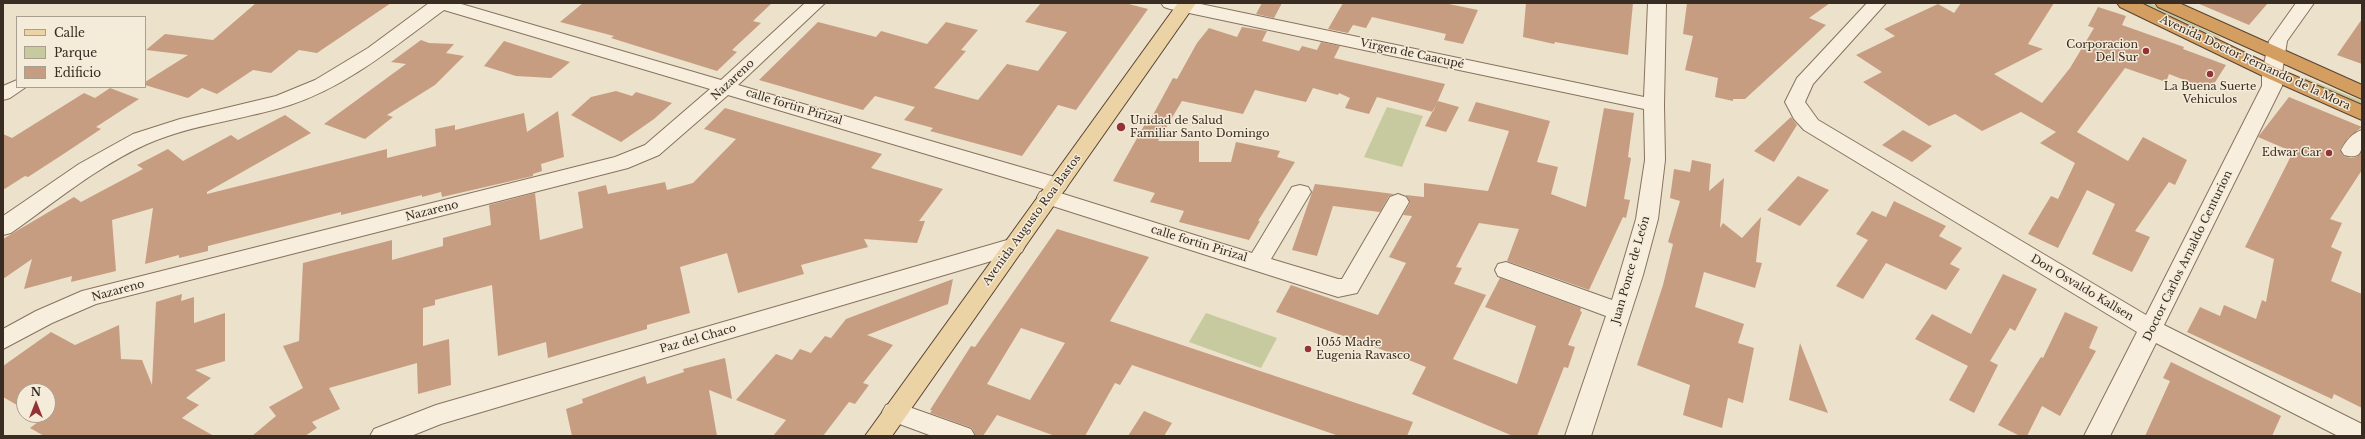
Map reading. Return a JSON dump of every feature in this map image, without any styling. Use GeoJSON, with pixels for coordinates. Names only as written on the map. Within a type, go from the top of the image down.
{"type":"FeatureCollection","features":[{"type":"Feature","properties":{"kind":"highway","name":"Avenida Doctor Fernando de la Mora"},"geometry":{"type":"LineString","coordinates":[[2126,3],[2274,64],[2362,93]]}},
{"type":"Feature","properties":{"kind":"highway","name":"Avenida Doctor Fernando de la Mora"},"geometry":{"type":"LineString","coordinates":[[2164,3],[2362,113]]}},
{"type":"Feature","properties":{"kind":"main road","name":"Avenida Augusto Roa Bastos"},"geometry":{"type":"LineString","coordinates":[[878,436],[1053,191],[1180,4]]}},
{"type":"Feature","properties":{"kind":"street","name":"calle fortin Pirizal"},"geometry":{"type":"LineString","coordinates":[[441,3],[726,87],[1053,191],[1338,288],[1349,287],[1398,202]]}},
{"type":"Feature","properties":{"kind":"street"},"geometry":{"type":"LineString","coordinates":[[3,227],[97,163],[140,139],[174,128],[266,105],[303,93],[333,78],[358,64],[441,3]]}},
{"type":"Feature","properties":{"kind":"street","name":"Nazareno"},"geometry":{"type":"LineString","coordinates":[[3,340],[44,317],[90,297],[621,163],[652,150],[726,87],[816,3]]}},
{"type":"Feature","properties":{"kind":"street","name":"Juan Ponce de León"},"geometry":{"type":"LineString","coordinates":[[1578,436],[1620,312],[1647,219],[1655,160],[1654,105],[1657,3]]}},
{"type":"Feature","properties":{"kind":"street","name":"Don Osvaldo Kallsen"},"geometry":{"type":"LineString","coordinates":[[1877,3],[1804,82],[1795,102],[1801,114],[1811,125],[2152,330],[2362,436]]}},
{"type":"Feature","properties":{"kind":"street","name":"Doctor Carlos Arnaldo Centurion"},"geometry":{"type":"LineString","coordinates":[[2097,436],[2152,330],[2272,86],[2278,41],[2305,3]]}},
{"type":"Feature","properties":{"kind":"street","name":"Virgen de Caacupé"},"geometry":{"type":"LineString","coordinates":[[1180,4],[1654,105]]}},
{"type":"Feature","properties":{"kind":"street"},"geometry":{"type":"LineString","coordinates":[[3,94],[16,87]]}},
{"type":"Feature","properties":{"kind":"street"},"geometry":{"type":"LineString","coordinates":[[1258,262],[1300,192]]}},
{"type":"Feature","properties":{"kind":"street","name":"Paz del Chaco"},"geometry":{"type":"LineString","coordinates":[[383,436],[444,413],[1014,246]]}},
{"type":"Feature","properties":{"kind":"street"},"geometry":{"type":"LineString","coordinates":[[1506,270],[1620,312]]}},
{"type":"Feature","properties":{"kind":"street"},"geometry":{"type":"LineString","coordinates":[[895,412],[962,436]]}},
{"type":"Feature","properties":{"kind":"green space"},"geometry":{"type":"Polygon","coordinates":[[[2144,3],[2150,3],[2221,38],[2218,38],[2144,3]]]}},
{"type":"Feature","properties":{"kind":"green space"},"geometry":{"type":"Polygon","coordinates":[[[2303,77],[2362,101],[2362,104],[2305,79],[2303,77]]]}},
{"type":"Feature","properties":{"kind":"green space"},"geometry":{"type":"Polygon","coordinates":[[[1387,107],[1423,116],[1402,167],[1364,157],[1387,107]]]}},
{"type":"Feature","properties":{"kind":"green space"},"geometry":{"type":"Polygon","coordinates":[[[1206,313],[1277,338],[1261,368],[1189,342],[1206,313]]]}},
{"type":"Feature","properties":{"kind":"building"},"geometry":{"type":"Polygon","coordinates":[[[256,3],[391,3],[317,53],[299,50],[271,73],[253,70],[217,94],[202,88],[188,98],[146,85],[146,81],[188,55],[146,50],[165,34],[213,40],[256,3]]]}},
{"type":"Feature","properties":{"kind":"building"},"geometry":{"type":"Polygon","coordinates":[[[583,3],[772,3],[753,21],[761,23],[732,50],[737,52],[717,71],[611,38],[614,36],[560,22],[583,3]]]}},
{"type":"Feature","properties":{"kind":"building"},"geometry":{"type":"Polygon","coordinates":[[[1041,3],[1125,3],[1148,9],[1076,110],[1058,105],[1022,156],[930,131],[933,128],[904,120],[915,107],[875,96],[863,110],[759,80],[818,22],[876,37],[881,31],[927,44],[946,22],[978,30],[961,50],[966,51],[934,88],[978,100],[1007,64],[1038,71],[1067,32],[1025,22],[1041,3]]]}},
{"type":"Feature","properties":{"kind":"building"},"geometry":{"type":"Polygon","coordinates":[[[1262,3],[1282,3],[1274,18],[1256,14],[1262,3]]]}},
{"type":"Feature","properties":{"kind":"building"},"geometry":{"type":"Polygon","coordinates":[[[1343,3],[1444,3],[1478,10],[1463,44],[1444,40],[1446,34],[1372,17],[1366,28],[1353,25],[1348,33],[1328,29],[1343,3]]]}},
{"type":"Feature","properties":{"kind":"building"},"geometry":{"type":"Polygon","coordinates":[[[1526,3],[1633,3],[1628,55],[1555,42],[1554,44],[1523,37],[1526,3]]]}},
{"type":"Feature","properties":{"kind":"building"},"geometry":{"type":"Polygon","coordinates":[[[1687,3],[1830,3],[1809,18],[1826,25],[1745,99],[1733,99],[1733,101],[1715,97],[1718,78],[1685,70],[1693,36],[1683,34],[1687,3]]]}},
{"type":"Feature","properties":{"kind":"building"},"geometry":{"type":"Polygon","coordinates":[[[1961,3],[2054,3],[2028,44],[2043,49],[1994,74],[2042,103],[2070,68],[2094,28],[2088,26],[2098,7],[2126,16],[2122,25],[2184,47],[2183,49],[2226,65],[2210,90],[2169,74],[2166,82],[2125,68],[2077,132],[2128,161],[2143,137],[2187,160],[2175,185],[2169,182],[2135,231],[2150,237],[2132,272],[2092,254],[2115,204],[2087,190],[2058,248],[2028,234],[2051,196],[2058,199],[2075,163],[2040,143],[2056,132],[2021,112],[1982,131],[1955,114],[1929,126],[1863,82],[1882,72],[1856,55],[1895,36],[1884,29],[1938,4],[1954,13],[1961,3]]]}},
{"type":"Feature","properties":{"kind":"building"},"geometry":{"type":"Polygon","coordinates":[[[2197,3],[2268,3],[2249,25],[2197,3]]]}},
{"type":"Feature","properties":{"kind":"building"},"geometry":{"type":"Polygon","coordinates":[[[2362,19],[2362,64],[2337,55],[2362,19]]]}},
{"type":"Feature","properties":{"kind":"building"},"geometry":{"type":"Polygon","coordinates":[[[1242,27],[1267,31],[1262,41],[1299,51],[1302,46],[1317,50],[1321,42],[1340,46],[1334,58],[1445,84],[1433,112],[1377,97],[1369,114],[1345,108],[1350,98],[1339,93],[1338,95],[1313,88],[1306,102],[1255,90],[1243,114],[1182,101],[1158,141],[1199,141],[1199,162],[1231,162],[1236,142],[1280,151],[1277,157],[1295,162],[1258,221],[1260,221],[1249,240],[1179,222],[1184,211],[1150,202],[1155,193],[1113,181],[1145,124],[1148,124],[1173,78],[1177,79],[1197,43],[1209,28],[1237,37],[1242,27]]]}},
{"type":"Feature","properties":{"kind":"building"},"geometry":{"type":"Polygon","coordinates":[[[421,40],[429,43],[454,44],[446,53],[464,56],[435,85],[387,115],[393,117],[365,139],[324,124],[406,64],[391,62],[421,40]]]}},
{"type":"Feature","properties":{"kind":"building"},"geometry":{"type":"Polygon","coordinates":[[[504,41],[570,62],[551,78],[516,76],[484,66],[504,41]]]}},
{"type":"Feature","properties":{"kind":"building"},"geometry":{"type":"Polygon","coordinates":[[[110,88],[139,99],[96,127],[101,129],[28,177],[25,176],[3,190],[3,134],[12,138],[84,93],[95,98],[110,88]]]}},
{"type":"Feature","properties":{"kind":"building"},"geometry":{"type":"Polygon","coordinates":[[[616,91],[632,96],[636,92],[672,103],[654,119],[621,142],[571,115],[591,97],[616,91]]]}},
{"type":"Feature","properties":{"kind":"building"},"geometry":{"type":"Polygon","coordinates":[[[2289,97],[2362,127],[2349,137],[2340,149],[2343,156],[2351,158],[2356,157],[2362,152],[2362,170],[2330,219],[2342,223],[2331,247],[2342,252],[2331,281],[2362,294],[2362,408],[2334,394],[2332,399],[2187,332],[2200,307],[2220,316],[2224,305],[2256,319],[2262,300],[2266,302],[2274,259],[2245,247],[2293,152],[2258,137],[2289,97]]]}},
{"type":"Feature","properties":{"kind":"building"},"geometry":{"type":"Polygon","coordinates":[[[1438,101],[1459,107],[1446,132],[1425,126],[1438,101]]]}},
{"type":"Feature","properties":{"kind":"building"},"geometry":{"type":"Polygon","coordinates":[[[1476,102],[1550,121],[1537,162],[1558,167],[1551,194],[1586,207],[1604,108],[1634,113],[1628,157],[1631,158],[1624,199],[1630,200],[1626,218],[1623,217],[1589,290],[1507,261],[1519,229],[1479,223],[1456,267],[1462,268],[1454,284],[1486,295],[1453,359],[1517,384],[1536,326],[1485,307],[1500,278],[1581,308],[1580,311],[1582,312],[1568,345],[1575,347],[1568,368],[1564,367],[1537,436],[1513,436],[1412,394],[1426,367],[1276,312],[1291,285],[1378,315],[1406,263],[1389,257],[1412,216],[1403,215],[1410,203],[1406,195],[1424,197],[1424,183],[1488,191],[1509,131],[1468,121],[1476,102]]]}},
{"type":"Feature","properties":{"kind":"building"},"geometry":{"type":"Polygon","coordinates":[[[725,108],[882,154],[871,168],[943,189],[919,221],[925,221],[917,243],[864,239],[868,247],[801,265],[804,274],[738,293],[727,253],[680,267],[690,313],[647,325],[647,329],[548,358],[546,342],[498,356],[492,285],[435,300],[435,305],[423,308],[423,346],[449,339],[451,385],[418,394],[417,363],[329,388],[340,409],[312,422],[317,428],[305,436],[252,436],[276,416],[269,407],[303,388],[283,346],[299,341],[303,263],[392,240],[392,260],[443,246],[443,238],[491,225],[489,205],[535,193],[540,240],[583,228],[578,192],[606,185],[608,194],[665,182],[667,190],[693,183],[736,139],[704,129],[725,108]]]}},
{"type":"Feature","properties":{"kind":"building"},"geometry":{"type":"Polygon","coordinates":[[[558,111],[564,157],[541,164],[542,171],[533,174],[533,176],[442,197],[441,192],[422,197],[422,195],[341,215],[341,212],[208,246],[208,251],[179,258],[179,255],[145,264],[153,208],[112,220],[116,271],[71,282],[72,276],[24,289],[32,259],[3,279],[3,239],[74,197],[81,202],[143,169],[137,165],[168,149],[183,161],[231,135],[238,140],[285,115],[311,133],[207,192],[207,194],[387,149],[387,158],[436,146],[435,129],[455,125],[455,130],[524,113],[527,132],[558,111]]]}},
{"type":"Feature","properties":{"kind":"building"},"geometry":{"type":"Polygon","coordinates":[[[1791,117],[1797,125],[1774,162],[1754,151],[1791,117]]]}},
{"type":"Feature","properties":{"kind":"building"},"geometry":{"type":"Polygon","coordinates":[[[1903,130],[1932,146],[1912,162],[1882,145],[1903,130]]]}},
{"type":"Feature","properties":{"kind":"building"},"geometry":{"type":"Polygon","coordinates":[[[1692,160],[1711,164],[1709,191],[1724,178],[1720,228],[1723,223],[1742,238],[1761,217],[1756,262],[1762,263],[1755,288],[1704,272],[1695,307],[1744,324],[1738,343],[1754,348],[1743,403],[1728,398],[1722,428],[1683,415],[1690,385],[1637,365],[1663,285],[1673,244],[1668,242],[1680,201],[1670,198],[1674,169],[1690,172],[1692,160]]]}},
{"type":"Feature","properties":{"kind":"building"},"geometry":{"type":"Polygon","coordinates":[[[1798,176],[1829,190],[1800,226],[1767,210],[1798,176]]]}},
{"type":"Feature","properties":{"kind":"building"},"geometry":{"type":"Polygon","coordinates":[[[1315,184],[1394,194],[1389,196],[1380,212],[1333,206],[1317,256],[1292,250],[1315,184]]]}},
{"type":"Feature","properties":{"kind":"building"},"geometry":{"type":"Polygon","coordinates":[[[1894,201],[1946,226],[1939,236],[1962,248],[1950,264],[1960,269],[1946,290],[1886,263],[1863,299],[1836,286],[1868,240],[1856,234],[1872,211],[1886,217],[1894,201]]]}},
{"type":"Feature","properties":{"kind":"building"},"geometry":{"type":"Polygon","coordinates":[[[1057,229],[1149,257],[1110,321],[1413,422],[1407,436],[1339,436],[1132,365],[1120,385],[1115,383],[1085,436],[1055,436],[997,415],[983,436],[976,436],[972,428],[930,413],[932,410],[930,410],[971,346],[975,347],[1057,229]],[[1021,328],[987,384],[1030,400],[1065,343],[1021,328]]]}},
{"type":"Feature","properties":{"kind":"building"},"geometry":{"type":"Polygon","coordinates":[[[2003,274],[2037,289],[2015,331],[2010,328],[1990,361],[1998,365],[1974,413],[1949,400],[1968,366],[1915,339],[1932,314],[1971,334],[2003,274]]]}},
{"type":"Feature","properties":{"kind":"building"},"geometry":{"type":"Polygon","coordinates":[[[953,279],[948,304],[867,335],[893,345],[863,383],[869,385],[855,404],[849,402],[823,436],[773,436],[786,420],[736,400],[776,354],[792,360],[800,349],[811,353],[825,336],[831,338],[846,319],[953,279]]]}},
{"type":"Feature","properties":{"kind":"building"},"geometry":{"type":"Polygon","coordinates":[[[182,294],[181,301],[194,297],[194,323],[225,313],[225,361],[195,370],[211,378],[186,398],[199,405],[182,418],[214,436],[44,436],[30,428],[37,423],[56,423],[56,383],[16,383],[16,404],[3,397],[3,366],[51,332],[75,345],[119,325],[121,359],[142,360],[152,385],[156,302],[182,294]]]}},
{"type":"Feature","properties":{"kind":"building"},"geometry":{"type":"Polygon","coordinates":[[[2065,312],[2098,327],[2089,348],[2096,351],[2060,416],[2042,406],[2027,436],[2020,436],[1998,425],[2041,357],[2043,358],[2065,312]]]}},
{"type":"Feature","properties":{"kind":"building"},"geometry":{"type":"Polygon","coordinates":[[[1800,343],[1828,413],[1789,400],[1800,343]]]}},
{"type":"Feature","properties":{"kind":"building"},"geometry":{"type":"Polygon","coordinates":[[[725,358],[732,399],[709,390],[717,436],[572,436],[566,409],[583,403],[582,399],[645,376],[647,384],[684,372],[683,369],[725,358]]]}},
{"type":"Feature","properties":{"kind":"building"},"geometry":{"type":"Polygon","coordinates":[[[2171,362],[2281,416],[2272,436],[2145,436],[2170,381],[2163,378],[2171,362]]]}},
{"type":"Feature","properties":{"kind":"building"},"geometry":{"type":"Polygon","coordinates":[[[1144,411],[1172,423],[1164,436],[1128,436],[1144,411]]]}},
{"type":"Feature","properties":{"kind":"place","name":"Corporacion Del Sur"},"geometry":{"type":"Point","coordinates":[2146,51]}},
{"type":"Feature","properties":{"kind":"place","name":"La Buena Suerte Vehiculos"},"geometry":{"type":"Point","coordinates":[2210,74]}},
{"type":"Feature","properties":{"kind":"place","name":"Unidad de Salud Familiar Santo Domingo"},"geometry":{"type":"Point","coordinates":[1121,127]}},
{"type":"Feature","properties":{"kind":"place","name":"Edwar Car"},"geometry":{"type":"Point","coordinates":[2329,153]}},
{"type":"Feature","properties":{"kind":"place","name":"1055 Madre Eugenia Ravasco"},"geometry":{"type":"Point","coordinates":[1308,349]}}]}
